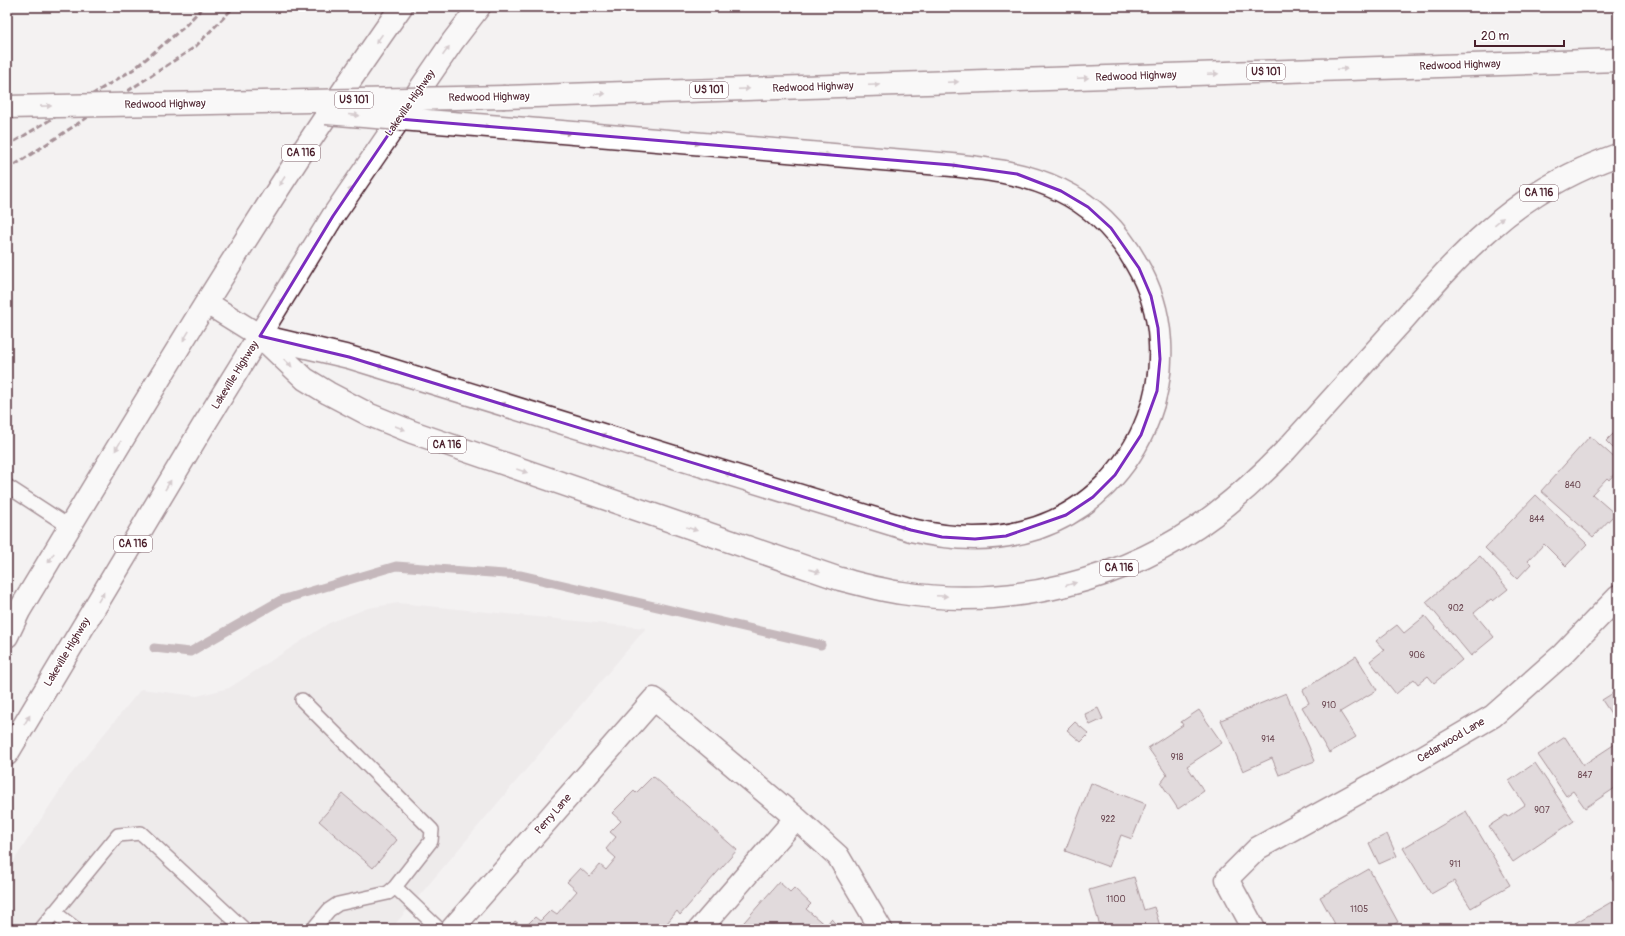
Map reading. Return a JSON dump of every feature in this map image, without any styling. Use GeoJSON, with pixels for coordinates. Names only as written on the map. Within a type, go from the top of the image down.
{"type":"FeatureCollection","features":[{"type":"Feature","properties":{"kind":"main road","name":"CA 116"},"geometry":{"type":"LineString","coordinates":[[7,636],[13,611],[70,527],[141,407],[282,182],[401,7]]}},
{"type":"Feature","properties":{"kind":"main road","name":"Lakeville Highway"},"geometry":{"type":"LineString","coordinates":[[7,754],[198,435],[333,216],[453,41],[479,7]]}},
{"type":"Feature","properties":{"kind":"main road","name":"Redwood Highway"},"geometry":{"type":"LineString","coordinates":[[7,107],[505,97],[1618,60]]}},
{"type":"Feature","properties":{"kind":"main road"},"geometry":{"type":"LineString","coordinates":[[204,103],[952,165],[1017,174],[1042,182],[1088,207],[1122,240],[1139,268],[1151,296],[1158,328],[1160,359],[1157,391],[1134,450],[1115,475],[1093,497],[1066,515],[1038,527],[1006,536],[975,539],[942,537],[911,530],[349,357],[260,336],[207,303]]}},
{"type":"Feature","properties":{"kind":"main road","name":"CA 116"},"geometry":{"type":"LineString","coordinates":[[260,336],[305,379],[339,399],[390,424],[504,464],[808,569],[852,582],[903,593],[969,598],[1002,596],[1066,585],[1097,576],[1158,550],[1214,516],[1264,474],[1436,282],[1488,230],[1548,187],[1590,166],[1618,155]]}},
{"type":"Feature","properties":{"kind":"main road","name":"Cedarwood Lane"},"geometry":{"type":"LineString","coordinates":[[1254,929],[1227,879],[1258,848],[1421,758],[1493,716],[1563,654],[1618,597]]}},
{"type":"Feature","properties":{"kind":"main road","name":"Perry Lane"},"geometry":{"type":"LineString","coordinates":[[452,929],[654,699],[796,818]]}},
{"type":"Feature","properties":{"kind":"main road"},"geometry":{"type":"LineString","coordinates":[[700,929],[796,818],[838,856],[881,929]]}},
{"type":"Feature","properties":{"kind":"lane"},"geometry":{"type":"LineString","coordinates":[[7,486],[70,527]]}},
{"type":"Feature","properties":{"kind":"lane"},"geometry":{"type":"LineString","coordinates":[[302,700],[432,830],[431,842],[388,894],[338,904],[329,910],[313,929]]}},
{"type":"Feature","properties":{"kind":"lane"},"geometry":{"type":"LineString","coordinates":[[41,929],[118,834],[141,833],[244,929]]}},
{"type":"Feature","properties":{"kind":"lane"},"geometry":{"type":"LineString","coordinates":[[395,886],[439,929]]}},
{"type":"Feature","properties":{"kind":"lane"},"geometry":{"type":"LineString","coordinates":[[54,912],[76,929]]}},
{"type":"Feature","properties":{"kind":"highlighted area"},"geometry":{"type":"Polygon","coordinates":[[[399,119],[952,165],[1017,174],[1061,191],[1088,207],[1111,228],[1139,268],[1151,296],[1158,328],[1160,359],[1157,391],[1141,435],[1115,475],[1093,497],[1066,515],[1006,536],[975,539],[942,537],[911,530],[349,357],[260,336],[333,216],[399,119]]]}},
{"type":"Feature","properties":{"kind":"shaded area"},"geometry":{"type":"Polygon","coordinates":[[[398,603],[646,628],[391,929],[7,929],[7,871],[68,778],[141,689],[197,696],[229,688],[329,623],[368,608],[398,603]]]}},
{"type":"Feature","properties":{"kind":"building"},"geometry":{"type":"Polygon","coordinates":[[[1618,429],[1618,453],[1606,441],[1618,429]]]}},
{"type":"Feature","properties":{"kind":"building"},"geometry":{"type":"Polygon","coordinates":[[[1590,436],[1618,461],[1618,470],[1609,480],[1607,478],[1592,494],[1615,514],[1593,537],[1541,491],[1590,436]]]}},
{"type":"Feature","properties":{"kind":"building"},"geometry":{"type":"Polygon","coordinates":[[[1536,495],[1587,544],[1566,566],[1544,544],[1528,561],[1531,564],[1517,579],[1485,548],[1536,495]]]}},
{"type":"Feature","properties":{"kind":"building"},"geometry":{"type":"Polygon","coordinates":[[[1480,556],[1508,589],[1493,601],[1491,599],[1474,613],[1494,637],[1471,656],[1426,602],[1480,556]]]}},
{"type":"Feature","properties":{"kind":"building"},"geometry":{"type":"Polygon","coordinates":[[[1425,616],[1462,660],[1434,683],[1428,676],[1418,684],[1414,679],[1396,694],[1370,661],[1384,650],[1376,641],[1397,625],[1404,633],[1425,616]]]}},
{"type":"Feature","properties":{"kind":"building"},"geometry":{"type":"Polygon","coordinates":[[[1356,656],[1377,690],[1340,712],[1356,737],[1329,753],[1302,707],[1309,703],[1303,690],[1356,656]]]}},
{"type":"Feature","properties":{"kind":"building"},"geometry":{"type":"Polygon","coordinates":[[[1618,690],[1618,724],[1602,700],[1618,690]]]}},
{"type":"Feature","properties":{"kind":"building"},"geometry":{"type":"Polygon","coordinates":[[[1286,693],[1315,761],[1279,775],[1272,758],[1243,771],[1221,720],[1286,693]]]}},
{"type":"Feature","properties":{"kind":"building"},"geometry":{"type":"Polygon","coordinates":[[[1098,708],[1103,719],[1090,725],[1085,714],[1098,708]]]}},
{"type":"Feature","properties":{"kind":"building"},"geometry":{"type":"Polygon","coordinates":[[[1199,710],[1222,743],[1187,766],[1204,791],[1178,809],[1161,783],[1167,775],[1148,748],[1183,725],[1181,722],[1199,710]]]}},
{"type":"Feature","properties":{"kind":"building"},"geometry":{"type":"Polygon","coordinates":[[[1075,722],[1089,734],[1081,742],[1067,730],[1075,722]]]}},
{"type":"Feature","properties":{"kind":"building"},"geometry":{"type":"Polygon","coordinates":[[[1565,737],[1583,765],[1618,742],[1618,786],[1585,808],[1573,791],[1566,796],[1538,755],[1565,737]]]}},
{"type":"Feature","properties":{"kind":"building"},"geometry":{"type":"Polygon","coordinates":[[[1535,763],[1574,821],[1513,862],[1489,826],[1506,815],[1507,817],[1525,805],[1509,781],[1535,763]]]}},
{"type":"Feature","properties":{"kind":"building"},"geometry":{"type":"Polygon","coordinates":[[[653,776],[737,850],[680,915],[677,911],[662,929],[509,929],[515,921],[524,928],[535,917],[540,921],[551,910],[557,914],[577,891],[567,882],[580,868],[590,877],[600,865],[606,870],[616,858],[606,849],[616,837],[610,832],[621,821],[612,813],[634,791],[636,793],[653,776]]]}},
{"type":"Feature","properties":{"kind":"building"},"geometry":{"type":"Polygon","coordinates":[[[1091,783],[1146,804],[1132,839],[1121,835],[1109,867],[1065,851],[1091,783]]]}},
{"type":"Feature","properties":{"kind":"building"},"geometry":{"type":"Polygon","coordinates":[[[343,794],[397,840],[373,868],[319,821],[343,794]]]}},
{"type":"Feature","properties":{"kind":"building"},"geometry":{"type":"Polygon","coordinates":[[[1466,811],[1510,885],[1471,908],[1454,881],[1431,894],[1403,848],[1466,811]]]}},
{"type":"Feature","properties":{"kind":"building"},"geometry":{"type":"Polygon","coordinates":[[[1387,834],[1397,856],[1379,864],[1369,843],[1387,834]]]}},
{"type":"Feature","properties":{"kind":"building"},"geometry":{"type":"Polygon","coordinates":[[[1369,869],[1398,922],[1385,929],[1327,929],[1335,924],[1320,897],[1369,869]]]}},
{"type":"Feature","properties":{"kind":"building"},"geometry":{"type":"Polygon","coordinates":[[[1618,872],[1618,887],[1611,877],[1618,872]]]}},
{"type":"Feature","properties":{"kind":"building"},"geometry":{"type":"Polygon","coordinates":[[[1134,877],[1144,910],[1154,907],[1161,929],[1101,929],[1089,890],[1134,877]]]}},
{"type":"Feature","properties":{"kind":"building"},"geometry":{"type":"Polygon","coordinates":[[[779,882],[790,892],[794,888],[811,904],[806,909],[826,926],[831,919],[842,929],[738,929],[779,882]]]}},
{"type":"Feature","properties":{"kind":"building"},"geometry":{"type":"Polygon","coordinates":[[[1613,901],[1618,909],[1618,929],[1578,929],[1575,923],[1613,901]]]}},
{"type":"Feature","properties":{"kind":"waterway"},"geometry":{"type":"LineString","coordinates":[[154,648],[190,652],[281,600],[396,566],[520,575],[821,645]]}},
{"type":"Feature","properties":{"kind":"railway"},"geometry":{"type":"LineString","coordinates":[[7,146],[134,69],[183,28],[203,7]]}},
{"type":"Feature","properties":{"kind":"railway"},"geometry":{"type":"LineString","coordinates":[[7,170],[195,47],[234,7]]}}]}
